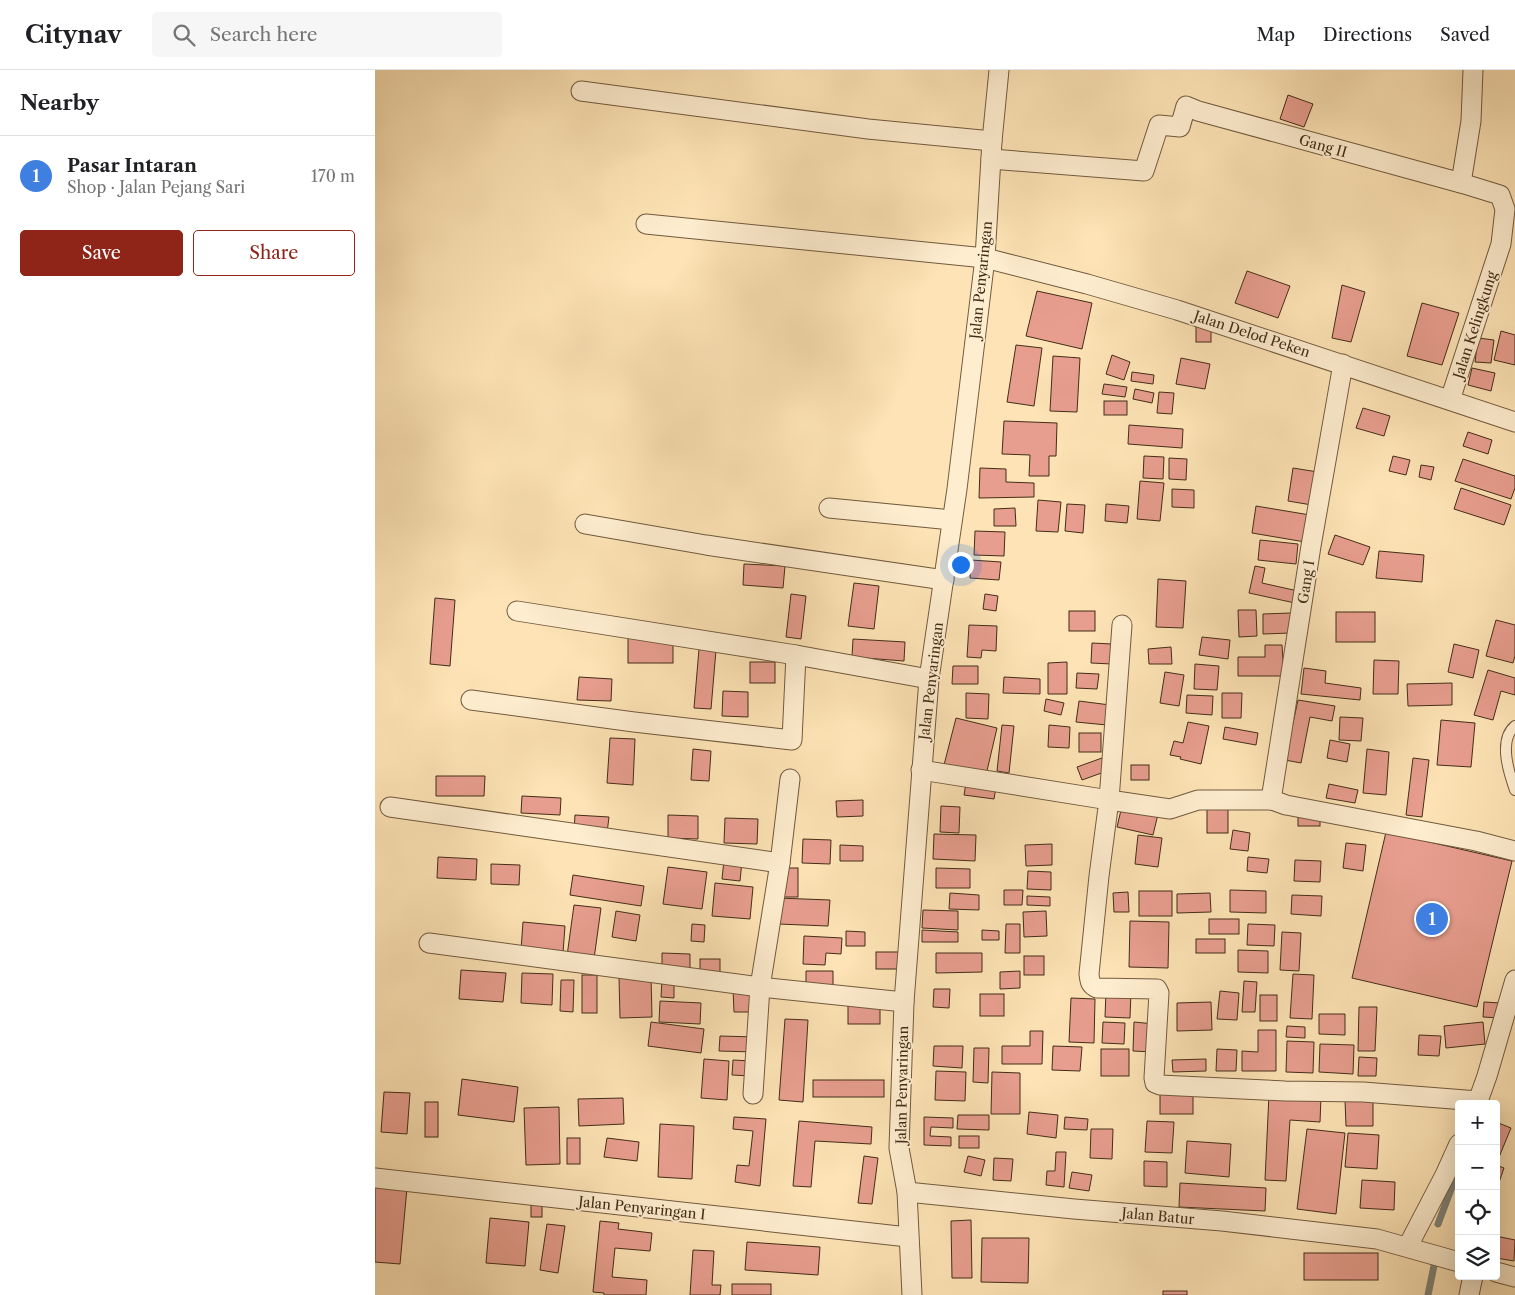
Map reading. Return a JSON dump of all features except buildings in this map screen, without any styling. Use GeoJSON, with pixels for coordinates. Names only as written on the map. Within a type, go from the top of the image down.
{"type":"FeatureCollection","features":[{"type":"Feature","properties":{"kind":"street","name":"Jalan Penyaringan"},"geometry":{"type":"LineString","coordinates":[[912,1295],[907,1192],[899,1148],[904,1002],[929,679],[952,520],[985,258],[999,70]]}},
{"type":"Feature","properties":{"kind":"street"},"geometry":{"type":"LineString","coordinates":[[1461,183],[1471,120],[1473,70]]}},
{"type":"Feature","properties":{"kind":"street"},"geometry":{"type":"LineString","coordinates":[[581,91],[877,130],[992,150]]}},
{"type":"Feature","properties":{"kind":"street","name":"Gang II"},"geometry":{"type":"LineString","coordinates":[[992,150],[1144,171],[1159,125],[1180,127],[1186,106],[1461,183]]}},
{"type":"Feature","properties":{"kind":"street","name":"Jalan Kelingkung"},"geometry":{"type":"LineString","coordinates":[[1450,400],[1501,244],[1505,209],[1500,195],[1461,183]]}},
{"type":"Feature","properties":{"kind":"street","name":"Jalan Delod Peken"},"geometry":{"type":"LineString","coordinates":[[646,224],[985,258],[1087,284],[1177,310],[1515,422]]}},
{"type":"Feature","properties":{"kind":"street","name":"Gang I"},"geometry":{"type":"LineString","coordinates":[[1271,800],[1311,546],[1343,364]]}},
{"type":"Feature","properties":{"kind":"street"},"geometry":{"type":"LineString","coordinates":[[829,508],[952,520]]}},
{"type":"Feature","properties":{"kind":"street"},"geometry":{"type":"LineString","coordinates":[[585,524],[706,545],[944,580]]}},
{"type":"Feature","properties":{"kind":"street"},"geometry":{"type":"LineString","coordinates":[[517,612],[797,656],[929,679]]}},
{"type":"Feature","properties":{"kind":"street"},"geometry":{"type":"LineString","coordinates":[[1122,625],[1109,800],[1089,974],[1092,986],[1097,988],[1157,989],[1159,993],[1155,1083],[1160,1085],[1363,1092],[1455,1100]]}},
{"type":"Feature","properties":{"kind":"street"},"geometry":{"type":"LineString","coordinates":[[471,700],[634,722],[792,740],[797,656]]}},
{"type":"Feature","properties":{"kind":"street"},"geometry":{"type":"LineString","coordinates":[[921,770],[1170,809],[1198,800],[1271,800],[1287,805],[1515,850]]}},
{"type":"Feature","properties":{"kind":"street"},"geometry":{"type":"LineString","coordinates":[[753,1094],[760,987],[780,863],[790,779]]}},
{"type":"Feature","properties":{"kind":"street"},"geometry":{"type":"LineString","coordinates":[[390,807],[780,863]]}},
{"type":"Feature","properties":{"kind":"street"},"geometry":{"type":"LineString","coordinates":[[429,943],[760,987],[904,1002]]}},
{"type":"Feature","properties":{"kind":"street"},"geometry":{"type":"LineString","coordinates":[[1479,1100],[1515,980]]}},
{"type":"Feature","properties":{"kind":"street"},"geometry":{"type":"LineString","coordinates":[[1407,1246],[1445,1175],[1459,1145]]}},
{"type":"Feature","properties":{"kind":"street","name":"Jalan Penyaringan I"},"geometry":{"type":"LineString","coordinates":[[375,1178],[908,1237]]}},
{"type":"Feature","properties":{"kind":"street","name":"Jalan Batur"},"geometry":{"type":"LineString","coordinates":[[907,1192],[1232,1222],[1377,1239],[1455,1261]]}},
{"type":"Feature","properties":{"kind":"street"},"geometry":{"type":"LineString","coordinates":[[1500,1273],[1515,1277]]}},
{"type":"Feature","properties":{"kind":"street"},"geometry":{"type":"LineString","coordinates":[[1469,1295],[1472,1280]]}},
{"type":"Feature","properties":{"kind":"lane"},"geometry":{"type":"LineString","coordinates":[[1515,726],[1512,728],[1506,745],[1508,772],[1515,790]]}},
{"type":"Feature","properties":{"kind":"waterway"},"geometry":{"type":"LineString","coordinates":[[1438,1224],[1455,1179]]}},
{"type":"Feature","properties":{"kind":"waterway"},"geometry":{"type":"LineString","coordinates":[[1428,1295],[1436,1256]]}},
{"type":"Feature","properties":{"kind":"place","name":"Pasar Intaran"},"geometry":{"type":"Point","coordinates":[1432,919]}}]}
